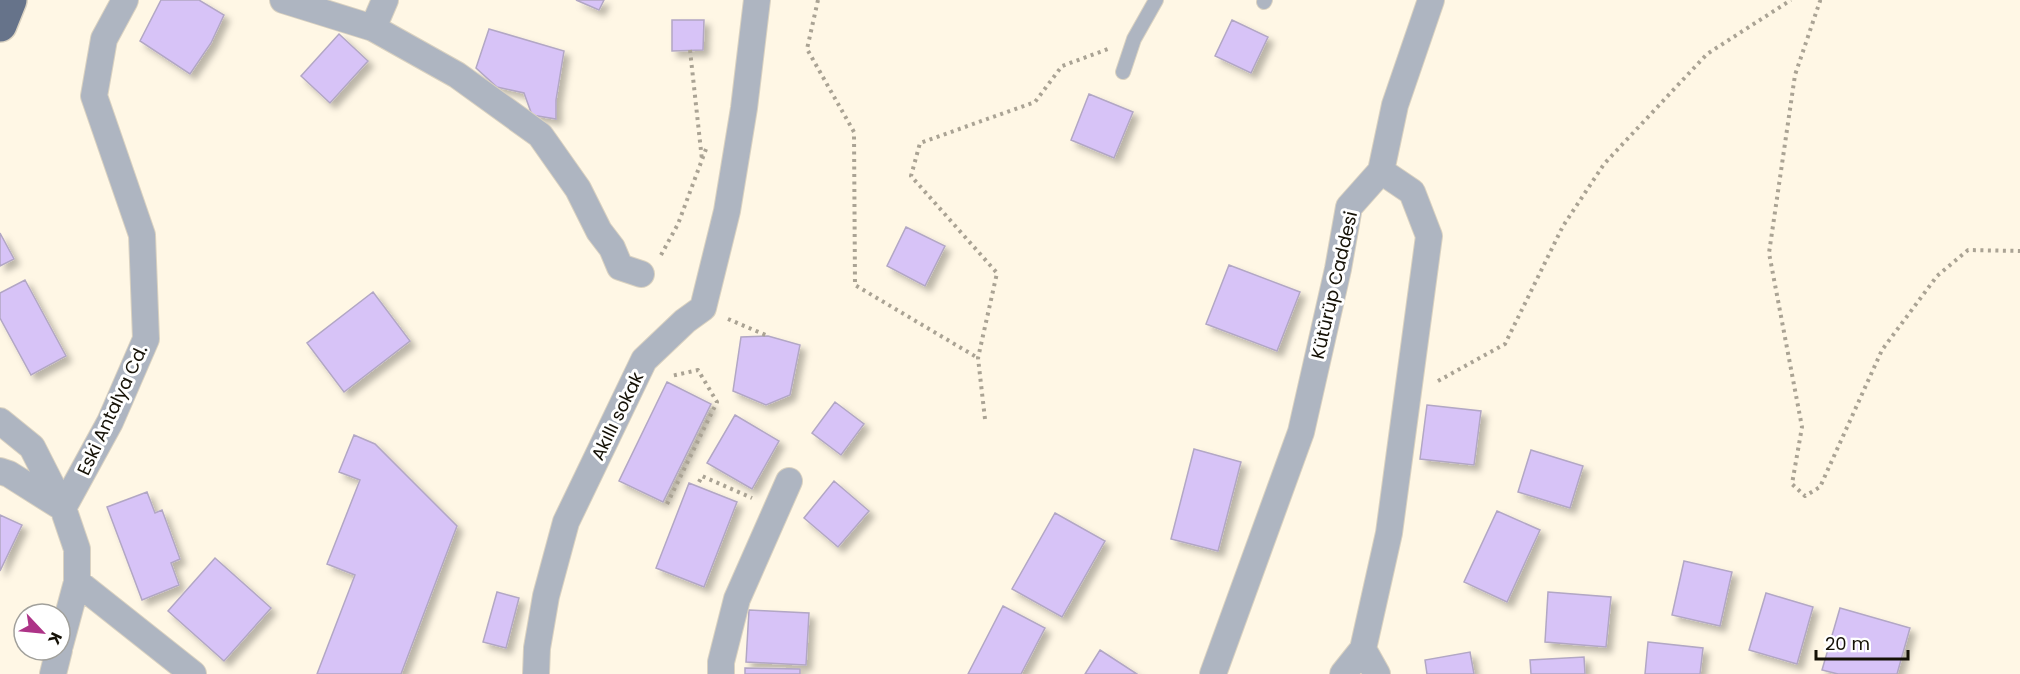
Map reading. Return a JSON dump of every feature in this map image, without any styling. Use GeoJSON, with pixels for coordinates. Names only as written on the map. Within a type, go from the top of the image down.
{"type":"FeatureCollection","features":[{"type":"Feature","properties":{"kind":"highway"},"geometry":{"type":"LineString","coordinates":[[0,25],[10,0]]}},
{"type":"Feature","properties":{"kind":"street","name":"Eski Antalya Cd."},"geometry":{"type":"LineString","coordinates":[[63,508],[110,422],[146,339],[142,236],[94,96],[104,39],[125,0]]}},
{"type":"Feature","properties":{"kind":"street"},"geometry":{"type":"LineString","coordinates":[[283,0],[373,28],[457,75],[540,135],[578,189],[599,231],[612,248],[620,267],[641,274]]}},
{"type":"Feature","properties":{"kind":"street"},"geometry":{"type":"LineString","coordinates":[[373,28],[385,0]]}},
{"type":"Feature","properties":{"kind":"street"},"geometry":{"type":"LineString","coordinates":[[703,308],[727,211],[744,108],[757,0]]}},
{"type":"Feature","properties":{"kind":"street"},"geometry":{"type":"LineString","coordinates":[[1343,674],[1363,649],[1389,533],[1430,236],[1412,192],[1381,171],[1395,105],[1431,0]]}},
{"type":"Feature","properties":{"kind":"street","name":"Kütürüp Caddesi"},"geometry":{"type":"LineString","coordinates":[[1213,674],[1301,432],[1338,269],[1349,207],[1381,171]]}},
{"type":"Feature","properties":{"kind":"street","name":"Akıllı sokak"},"geometry":{"type":"LineString","coordinates":[[536,674],[537,648],[546,596],[566,522],[644,360],[685,321],[703,308]]}},
{"type":"Feature","properties":{"kind":"street"},"geometry":{"type":"LineString","coordinates":[[0,422],[32,447],[63,508],[77,549],[76,582],[71,602]]}},
{"type":"Feature","properties":{"kind":"street"},"geometry":{"type":"LineString","coordinates":[[0,471],[9,474],[63,508]]}},
{"type":"Feature","properties":{"kind":"street"},"geometry":{"type":"LineString","coordinates":[[721,674],[721,662],[737,599],[789,481]]}},
{"type":"Feature","properties":{"kind":"street"},"geometry":{"type":"LineString","coordinates":[[76,582],[192,674]]}},
{"type":"Feature","properties":{"kind":"street"},"geometry":{"type":"LineString","coordinates":[[518,674],[537,648]]}},
{"type":"Feature","properties":{"kind":"street"},"geometry":{"type":"LineString","coordinates":[[1363,649],[1377,674]]}},
{"type":"Feature","properties":{"kind":"lane"},"geometry":{"type":"LineString","coordinates":[[1123,72],[1134,39],[1156,0]]}},
{"type":"Feature","properties":{"kind":"path"},"geometry":{"type":"LineString","coordinates":[[818,0],[807,49],[854,132],[855,285],[978,358]]}},
{"type":"Feature","properties":{"kind":"path"},"geometry":{"type":"LineString","coordinates":[[1407,398],[1505,344],[1563,226],[1604,164],[1707,54],[1791,0]]}},
{"type":"Feature","properties":{"kind":"path"},"geometry":{"type":"LineString","coordinates":[[1820,0],[1795,75],[1768,253],[1802,427],[1792,484],[1805,496],[1820,487],[1882,350],[1937,276],[1968,250],[2020,250]]}},
{"type":"Feature","properties":{"kind":"path"},"geometry":{"type":"LineString","coordinates":[[985,419],[978,358],[997,273],[911,176],[920,143],[1035,102],[1062,66],[1134,39]]}},
{"type":"Feature","properties":{"kind":"path"},"geometry":{"type":"LineString","coordinates":[[690,50],[702,163]]}},
{"type":"Feature","properties":{"kind":"path"},"geometry":{"type":"LineString","coordinates":[[641,274],[657,262],[678,224],[708,142]]}},
{"type":"Feature","properties":{"kind":"path"},"geometry":{"type":"LineString","coordinates":[[703,308],[768,336]]}},
{"type":"Feature","properties":{"kind":"path"},"geometry":{"type":"LineString","coordinates":[[628,395],[676,374],[698,370],[717,402],[668,504]]}},
{"type":"Feature","properties":{"kind":"path"},"geometry":{"type":"LineString","coordinates":[[699,482],[702,476],[776,509]]}},
{"type":"Feature","properties":{"kind":"building"},"geometry":{"type":"Polygon","coordinates":[[[161,0],[199,0],[224,15],[211,43],[190,74],[140,41],[161,0]]]}},
{"type":"Feature","properties":{"kind":"building"},"geometry":{"type":"Polygon","coordinates":[[[576,0],[604,0],[599,10],[576,0]]]}},
{"type":"Feature","properties":{"kind":"building"},"geometry":{"type":"Polygon","coordinates":[[[672,20],[704,20],[703,50],[672,51],[672,20]]]}},
{"type":"Feature","properties":{"kind":"building"},"geometry":{"type":"Polygon","coordinates":[[[1232,20],[1268,37],[1251,73],[1215,56],[1232,20]]]}},
{"type":"Feature","properties":{"kind":"building"},"geometry":{"type":"Polygon","coordinates":[[[489,29],[564,51],[556,100],[556,119],[532,115],[524,93],[497,87],[476,68],[489,29]]]}},
{"type":"Feature","properties":{"kind":"building"},"geometry":{"type":"Polygon","coordinates":[[[339,34],[368,61],[330,103],[301,76],[339,34]]]}},
{"type":"Feature","properties":{"kind":"building"},"geometry":{"type":"Polygon","coordinates":[[[1089,94],[1133,112],[1114,158],[1071,140],[1089,94]]]}},
{"type":"Feature","properties":{"kind":"building"},"geometry":{"type":"Polygon","coordinates":[[[906,227],[945,246],[925,286],[887,266],[906,227]]]}},
{"type":"Feature","properties":{"kind":"building"},"geometry":{"type":"Polygon","coordinates":[[[0,233],[14,259],[0,266],[0,233]]]}},
{"type":"Feature","properties":{"kind":"building"},"geometry":{"type":"Polygon","coordinates":[[[1229,265],[1300,292],[1277,351],[1206,324],[1229,265]]]}},
{"type":"Feature","properties":{"kind":"building"},"geometry":{"type":"Polygon","coordinates":[[[25,280],[66,356],[31,375],[0,318],[0,293],[25,280]]]}},
{"type":"Feature","properties":{"kind":"building"},"geometry":{"type":"Polygon","coordinates":[[[373,292],[410,341],[344,392],[307,343],[373,292]]]}},
{"type":"Feature","properties":{"kind":"building"},"geometry":{"type":"Polygon","coordinates":[[[768,336],[800,345],[790,395],[766,405],[733,391],[741,337],[768,336]]]}},
{"type":"Feature","properties":{"kind":"building"},"geometry":{"type":"Polygon","coordinates":[[[667,382],[711,404],[663,502],[619,481],[667,382]]]}},
{"type":"Feature","properties":{"kind":"building"},"geometry":{"type":"Polygon","coordinates":[[[835,402],[864,424],[841,455],[812,433],[835,402]]]}},
{"type":"Feature","properties":{"kind":"building"},"geometry":{"type":"Polygon","coordinates":[[[1427,405],[1481,411],[1474,465],[1420,459],[1427,405]]]}},
{"type":"Feature","properties":{"kind":"building"},"geometry":{"type":"Polygon","coordinates":[[[735,415],[779,441],[752,489],[707,463],[735,415]]]}},
{"type":"Feature","properties":{"kind":"building"},"geometry":{"type":"Polygon","coordinates":[[[354,435],[375,444],[457,526],[401,674],[317,674],[355,575],[327,564],[360,480],[339,472],[354,435]]]}},
{"type":"Feature","properties":{"kind":"building"},"geometry":{"type":"Polygon","coordinates":[[[1194,449],[1241,462],[1218,551],[1171,539],[1194,449]]]}},
{"type":"Feature","properties":{"kind":"building"},"geometry":{"type":"Polygon","coordinates":[[[1531,450],[1583,466],[1570,508],[1518,492],[1531,450]]]}},
{"type":"Feature","properties":{"kind":"building"},"geometry":{"type":"Polygon","coordinates":[[[834,481],[869,511],[838,547],[804,518],[834,481]]]}},
{"type":"Feature","properties":{"kind":"building"},"geometry":{"type":"Polygon","coordinates":[[[689,483],[737,502],[704,587],[656,568],[689,483]]]}},
{"type":"Feature","properties":{"kind":"building"},"geometry":{"type":"Polygon","coordinates":[[[147,492],[155,513],[162,510],[180,559],[171,563],[179,585],[142,600],[107,507],[147,492]]]}},
{"type":"Feature","properties":{"kind":"building"},"geometry":{"type":"Polygon","coordinates":[[[1497,511],[1540,530],[1507,602],[1464,582],[1497,511]]]}},
{"type":"Feature","properties":{"kind":"building"},"geometry":{"type":"Polygon","coordinates":[[[1055,513],[1105,541],[1062,617],[1012,589],[1055,513]]]}},
{"type":"Feature","properties":{"kind":"building"},"geometry":{"type":"Polygon","coordinates":[[[0,515],[22,525],[0,571],[0,515]]]}},
{"type":"Feature","properties":{"kind":"building"},"geometry":{"type":"Polygon","coordinates":[[[215,558],[271,608],[224,661],[168,611],[215,558]]]}},
{"type":"Feature","properties":{"kind":"building"},"geometry":{"type":"Polygon","coordinates":[[[1684,561],[1732,572],[1720,626],[1672,615],[1684,561]]]}},
{"type":"Feature","properties":{"kind":"building"},"geometry":{"type":"Polygon","coordinates":[[[497,592],[519,598],[506,648],[483,642],[497,592]]]}},
{"type":"Feature","properties":{"kind":"building"},"geometry":{"type":"Polygon","coordinates":[[[1548,592],[1611,597],[1606,647],[1545,642],[1548,592]]]}},
{"type":"Feature","properties":{"kind":"building"},"geometry":{"type":"Polygon","coordinates":[[[1766,593],[1813,607],[1797,664],[1749,650],[1766,593]]]}},
{"type":"Feature","properties":{"kind":"building"},"geometry":{"type":"Polygon","coordinates":[[[1003,606],[1045,628],[1021,674],[968,674],[1003,606]]]}},
{"type":"Feature","properties":{"kind":"building"},"geometry":{"type":"Polygon","coordinates":[[[1840,608],[1910,628],[1897,674],[1838,674],[1822,670],[1840,608]]]}},
{"type":"Feature","properties":{"kind":"building"},"geometry":{"type":"Polygon","coordinates":[[[749,610],[809,613],[806,665],[746,662],[749,610]]]}},
{"type":"Feature","properties":{"kind":"building"},"geometry":{"type":"Polygon","coordinates":[[[1648,642],[1703,648],[1700,674],[1645,674],[1648,642]]]}},
{"type":"Feature","properties":{"kind":"building"},"geometry":{"type":"Polygon","coordinates":[[[1100,650],[1137,674],[1085,674],[1100,650]]]}},
{"type":"Feature","properties":{"kind":"building"},"geometry":{"type":"Polygon","coordinates":[[[1470,652],[1474,674],[1427,674],[1425,660],[1470,652]]]}},
{"type":"Feature","properties":{"kind":"building"},"geometry":{"type":"Polygon","coordinates":[[[1584,657],[1585,674],[1531,674],[1530,660],[1584,657]]]}},
{"type":"Feature","properties":{"kind":"building"},"geometry":{"type":"Polygon","coordinates":[[[745,668],[800,669],[800,674],[745,674],[745,668]]]}}]}
